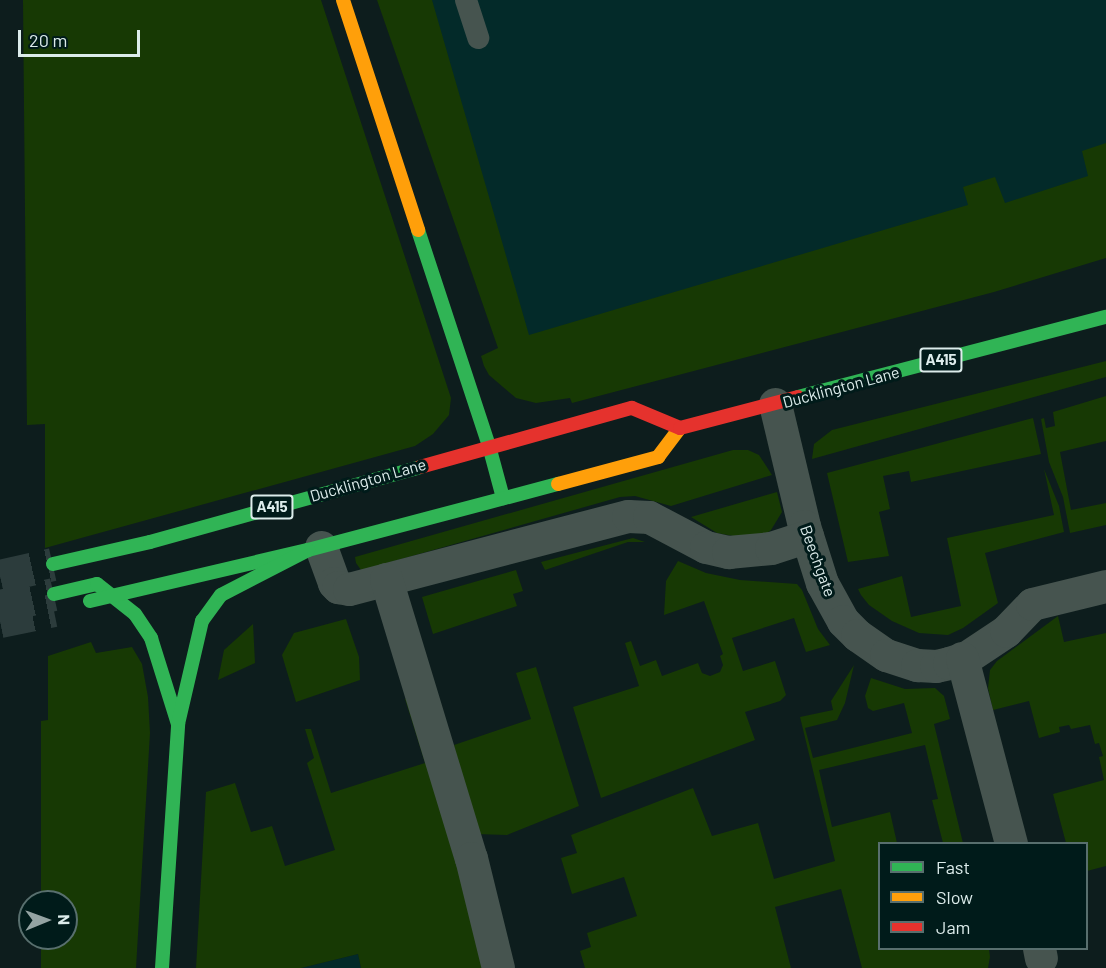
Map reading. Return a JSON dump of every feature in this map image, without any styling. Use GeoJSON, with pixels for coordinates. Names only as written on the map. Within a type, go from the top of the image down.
{"type":"FeatureCollection","features":[{"type":"Feature","properties":{"kind":"main road"},"geometry":{"type":"LineString","coordinates":[[343,0],[489,446],[503,498]]}},
{"type":"Feature","properties":{"kind":"main road","name":"Ducklington Lane"},"geometry":{"type":"LineString","coordinates":[[53,564],[150,542],[632,408],[680,428],[1106,317]]}},
{"type":"Feature","properties":{"kind":"main road"},"geometry":{"type":"LineString","coordinates":[[74,605],[314,548],[658,457],[680,428]]}},
{"type":"Feature","properties":{"kind":"main road"},"geometry":{"type":"LineString","coordinates":[[162,968],[178,724],[202,621],[221,595],[314,548]]}},
{"type":"Feature","properties":{"kind":"main road"},"geometry":{"type":"LineString","coordinates":[[54,594],[97,584],[135,614],[151,638],[178,724]]}},
{"type":"Feature","properties":{"kind":"street","name":"Beechgate"},"geometry":{"type":"LineString","coordinates":[[775,404],[807,536],[827,593],[843,621],[857,635],[901,662],[936,666],[962,658],[1006,631],[1032,604],[1106,586]]}},
{"type":"Feature","properties":{"kind":"street"},"geometry":{"type":"LineString","coordinates":[[314,548],[338,587],[349,589],[628,516],[649,517],[706,546],[728,552],[771,548],[807,536]]}},
{"type":"Feature","properties":{"kind":"street"},"geometry":{"type":"LineString","coordinates":[[386,579],[471,858],[498,968]]}},
{"type":"Feature","properties":{"kind":"street"},"geometry":{"type":"LineString","coordinates":[[962,658],[1011,842]]}},
{"type":"Feature","properties":{"kind":"lane"},"geometry":{"type":"LineString","coordinates":[[466,0],[478,38]]}},
{"type":"Feature","properties":{"kind":"shaded area"},"geometry":{"type":"Polygon","coordinates":[[[418,0],[1106,0],[1106,241],[519,342],[418,0]]]}},
{"type":"Feature","properties":{"kind":"shaded area"},"geometry":{"type":"Polygon","coordinates":[[[358,954],[361,968],[301,968],[358,954]]]}},
{"type":"Feature","properties":{"kind":"green space"},"geometry":{"type":"Polygon","coordinates":[[[23,0],[321,0],[451,398],[449,415],[433,434],[415,446],[45,548],[45,424],[27,425],[23,0]]]}},
{"type":"Feature","properties":{"kind":"green space"},"geometry":{"type":"Polygon","coordinates":[[[377,0],[432,0],[529,335],[968,205],[963,187],[995,177],[1005,203],[1088,176],[1082,151],[1106,143],[1106,258],[994,292],[572,403],[570,398],[536,403],[516,398],[489,375],[484,366],[481,356],[498,348],[377,0]]]}},
{"type":"Feature","properties":{"kind":"green space"},"geometry":{"type":"Polygon","coordinates":[[[1106,361],[1106,377],[812,459],[814,444],[832,430],[1106,361]]]}},
{"type":"Feature","properties":{"kind":"green space"},"geometry":{"type":"Polygon","coordinates":[[[1106,396],[1106,441],[1060,452],[1071,510],[1106,503],[1106,525],[1070,533],[1063,497],[1049,462],[1041,419],[1044,418],[1046,428],[1055,426],[1053,412],[1106,396]]]}},
{"type":"Feature","properties":{"kind":"green space"},"geometry":{"type":"Polygon","coordinates":[[[1033,418],[1041,454],[911,482],[909,471],[883,476],[890,509],[879,512],[889,556],[848,562],[827,473],[1033,418]]]}},
{"type":"Feature","properties":{"kind":"green space"},"geometry":{"type":"Polygon","coordinates":[[[733,450],[748,450],[759,455],[772,475],[671,506],[635,496],[620,497],[366,569],[361,570],[356,563],[355,557],[733,450]]]}},
{"type":"Feature","properties":{"kind":"green space"},"geometry":{"type":"Polygon","coordinates":[[[1044,469],[1059,506],[1064,532],[985,553],[998,603],[963,628],[948,635],[919,633],[892,621],[869,605],[861,595],[858,589],[902,576],[911,617],[961,606],[947,538],[1054,515],[1044,469]]]}},
{"type":"Feature","properties":{"kind":"green space"},"geometry":{"type":"Polygon","coordinates":[[[777,492],[782,512],[771,530],[762,537],[750,539],[717,533],[691,517],[777,492]]]}},
{"type":"Feature","properties":{"kind":"green space"},"geometry":{"type":"Polygon","coordinates":[[[633,538],[645,542],[628,542],[545,570],[541,562],[633,538]]]}},
{"type":"Feature","properties":{"kind":"green space"},"geometry":{"type":"Polygon","coordinates":[[[678,561],[706,573],[740,580],[797,584],[802,590],[818,629],[830,645],[806,652],[794,618],[732,638],[743,671],[775,661],[786,695],[780,701],[745,712],[755,740],[601,798],[573,707],[639,686],[625,643],[631,641],[640,666],[656,660],[662,676],[698,663],[702,673],[710,676],[720,672],[723,665],[720,656],[723,654],[704,601],[664,615],[666,581],[678,561]]]}},
{"type":"Feature","properties":{"kind":"green space"},"geometry":{"type":"Polygon","coordinates":[[[516,570],[523,591],[513,594],[517,606],[433,634],[422,597],[516,570]]]}},
{"type":"Feature","properties":{"kind":"green space"},"geometry":{"type":"Polygon","coordinates":[[[1058,616],[1064,642],[1106,633],[1106,866],[1088,871],[1088,842],[1066,842],[1053,794],[1104,780],[1099,757],[1103,756],[1099,743],[1095,744],[1090,725],[1071,729],[1069,725],[1059,727],[1060,732],[1039,738],[1029,701],[993,710],[988,688],[990,670],[997,661],[1058,616]]]}},
{"type":"Feature","properties":{"kind":"green space"},"geometry":{"type":"Polygon","coordinates":[[[346,619],[359,657],[360,680],[296,702],[282,655],[294,633],[346,619]]]}},
{"type":"Feature","properties":{"kind":"green space"},"geometry":{"type":"Polygon","coordinates":[[[253,624],[255,663],[218,680],[224,650],[253,624]]]}},
{"type":"Feature","properties":{"kind":"green space"},"geometry":{"type":"Polygon","coordinates":[[[91,642],[96,653],[132,647],[142,664],[148,697],[150,733],[136,968],[41,968],[41,950],[78,950],[78,890],[41,890],[41,721],[48,720],[48,656],[91,642]]]}},
{"type":"Feature","properties":{"kind":"green space"},"geometry":{"type":"Polygon","coordinates":[[[854,665],[845,703],[837,720],[805,728],[813,758],[912,733],[904,703],[873,711],[868,708],[865,696],[871,678],[905,689],[935,688],[944,696],[950,719],[934,724],[963,842],[943,842],[932,800],[938,799],[925,745],[819,770],[832,827],[890,812],[897,842],[878,842],[878,950],[989,950],[988,968],[862,968],[841,889],[775,907],[791,968],[585,968],[580,951],[591,947],[587,933],[637,916],[624,877],[572,894],[561,858],[577,853],[571,835],[693,788],[712,836],[758,823],[774,879],[835,861],[800,717],[833,710],[831,701],[854,665]]]}},
{"type":"Feature","properties":{"kind":"green space"},"geometry":{"type":"Polygon","coordinates":[[[536,667],[579,806],[507,835],[475,834],[454,745],[531,719],[516,673],[536,667]]]}},
{"type":"Feature","properties":{"kind":"green space"},"geometry":{"type":"Polygon","coordinates":[[[410,697],[488,968],[361,968],[358,954],[301,968],[196,968],[206,792],[235,783],[251,832],[272,826],[285,866],[335,850],[307,763],[314,758],[305,729],[311,729],[331,793],[425,763],[405,699],[410,697]]]}},
{"type":"Feature","properties":{"kind":"tunnel"},"geometry":{"type":"LineString","coordinates":[[0,576],[53,564]]}},
{"type":"Feature","properties":{"kind":"tunnel"},"geometry":{"type":"LineString","coordinates":[[0,606],[54,594]]}},
{"type":"Feature","properties":{"kind":"tunnel"},"geometry":{"type":"LineString","coordinates":[[0,621],[54,610]]}},
{"type":"Feature","properties":{"kind":"traffic: fast"},"geometry":{"type":"LineString","coordinates":[[418,230],[489,446],[503,498]]}},
{"type":"Feature","properties":{"kind":"traffic: fast"},"geometry":{"type":"LineString","coordinates":[[798,397],[1106,317]]}},
{"type":"Feature","properties":{"kind":"traffic: fast"},"geometry":{"type":"LineString","coordinates":[[53,564],[150,542],[420,467]]}},
{"type":"Feature","properties":{"kind":"traffic: fast"},"geometry":{"type":"LineString","coordinates":[[90,601],[308,550],[558,484]]}},
{"type":"Feature","properties":{"kind":"traffic: fast"},"geometry":{"type":"LineString","coordinates":[[162,968],[178,724],[202,621],[221,595],[308,550]]}},
{"type":"Feature","properties":{"kind":"traffic: fast"},"geometry":{"type":"LineString","coordinates":[[54,594],[97,584],[135,614],[151,638],[178,724]]}},
{"type":"Feature","properties":{"kind":"traffic: slow"},"geometry":{"type":"LineString","coordinates":[[343,0],[418,230]]}},
{"type":"Feature","properties":{"kind":"traffic: slow"},"geometry":{"type":"LineString","coordinates":[[558,484],[658,457],[680,428]]}},
{"type":"Feature","properties":{"kind":"traffic: jam"},"geometry":{"type":"LineString","coordinates":[[420,467],[632,408],[680,428],[798,397]]}}]}
